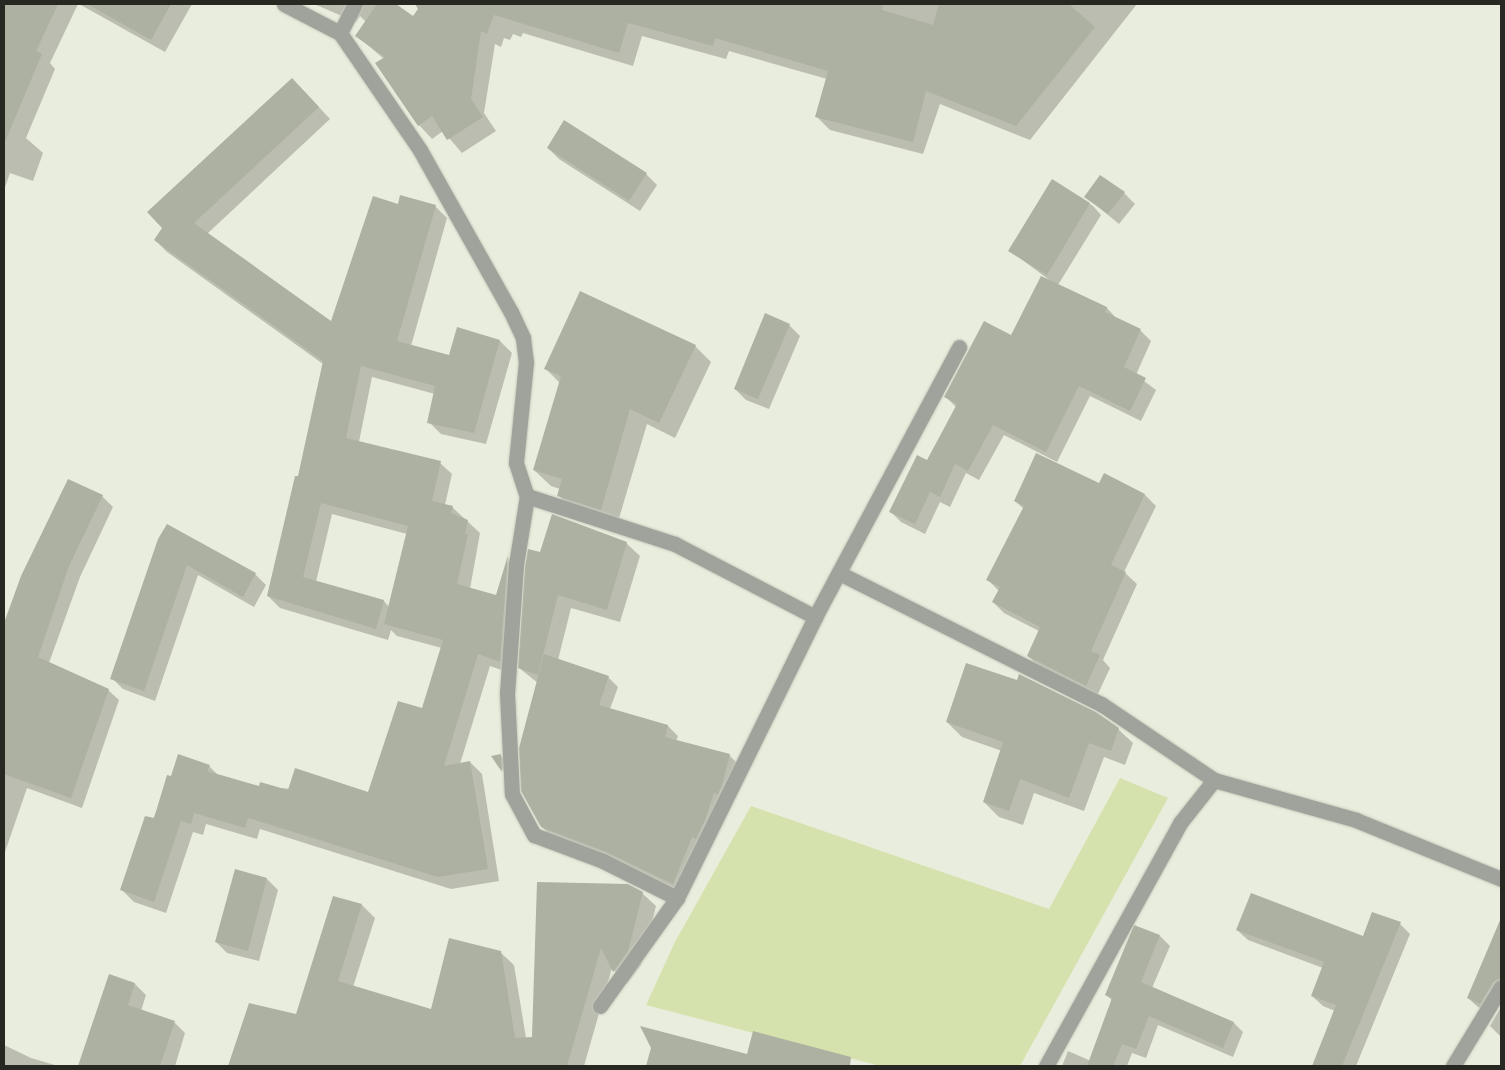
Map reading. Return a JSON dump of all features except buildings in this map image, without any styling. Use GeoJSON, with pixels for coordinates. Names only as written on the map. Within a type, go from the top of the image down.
{"type":"FeatureCollection","features":[{"type":"Feature","properties":{"kind":"street"},"geometry":{"type":"LineString","coordinates":[[284,4],[340,33],[420,150],[512,312],[522,338],[526,362],[516,463],[527,496],[516,565],[507,693],[512,794],[534,835],[602,861],[677,898]]}},
{"type":"Feature","properties":{"kind":"street"},"geometry":{"type":"LineString","coordinates":[[340,33],[355,4]]}},
{"type":"Feature","properties":{"kind":"street"},"geometry":{"type":"LineString","coordinates":[[600,1006],[677,898],[815,616],[959,347]]}},
{"type":"Feature","properties":{"kind":"street"},"geometry":{"type":"LineString","coordinates":[[527,496],[675,544],[815,616]]}},
{"type":"Feature","properties":{"kind":"street"},"geometry":{"type":"LineString","coordinates":[[839,573],[1101,704],[1214,780],[1356,820],[1501,879]]}},
{"type":"Feature","properties":{"kind":"street"},"geometry":{"type":"LineString","coordinates":[[1046,1066],[1180,823],[1214,780]]}},
{"type":"Feature","properties":{"kind":"street"},"geometry":{"type":"LineString","coordinates":[[1453,1066],[1501,987]]}},
{"type":"Feature","properties":{"kind":"green space"},"geometry":{"type":"Polygon","coordinates":[[[1120,778],[1168,798],[1020,1066],[880,1066],[646,1005],[675,942],[751,806],[1049,909],[1120,778]]]}}]}
